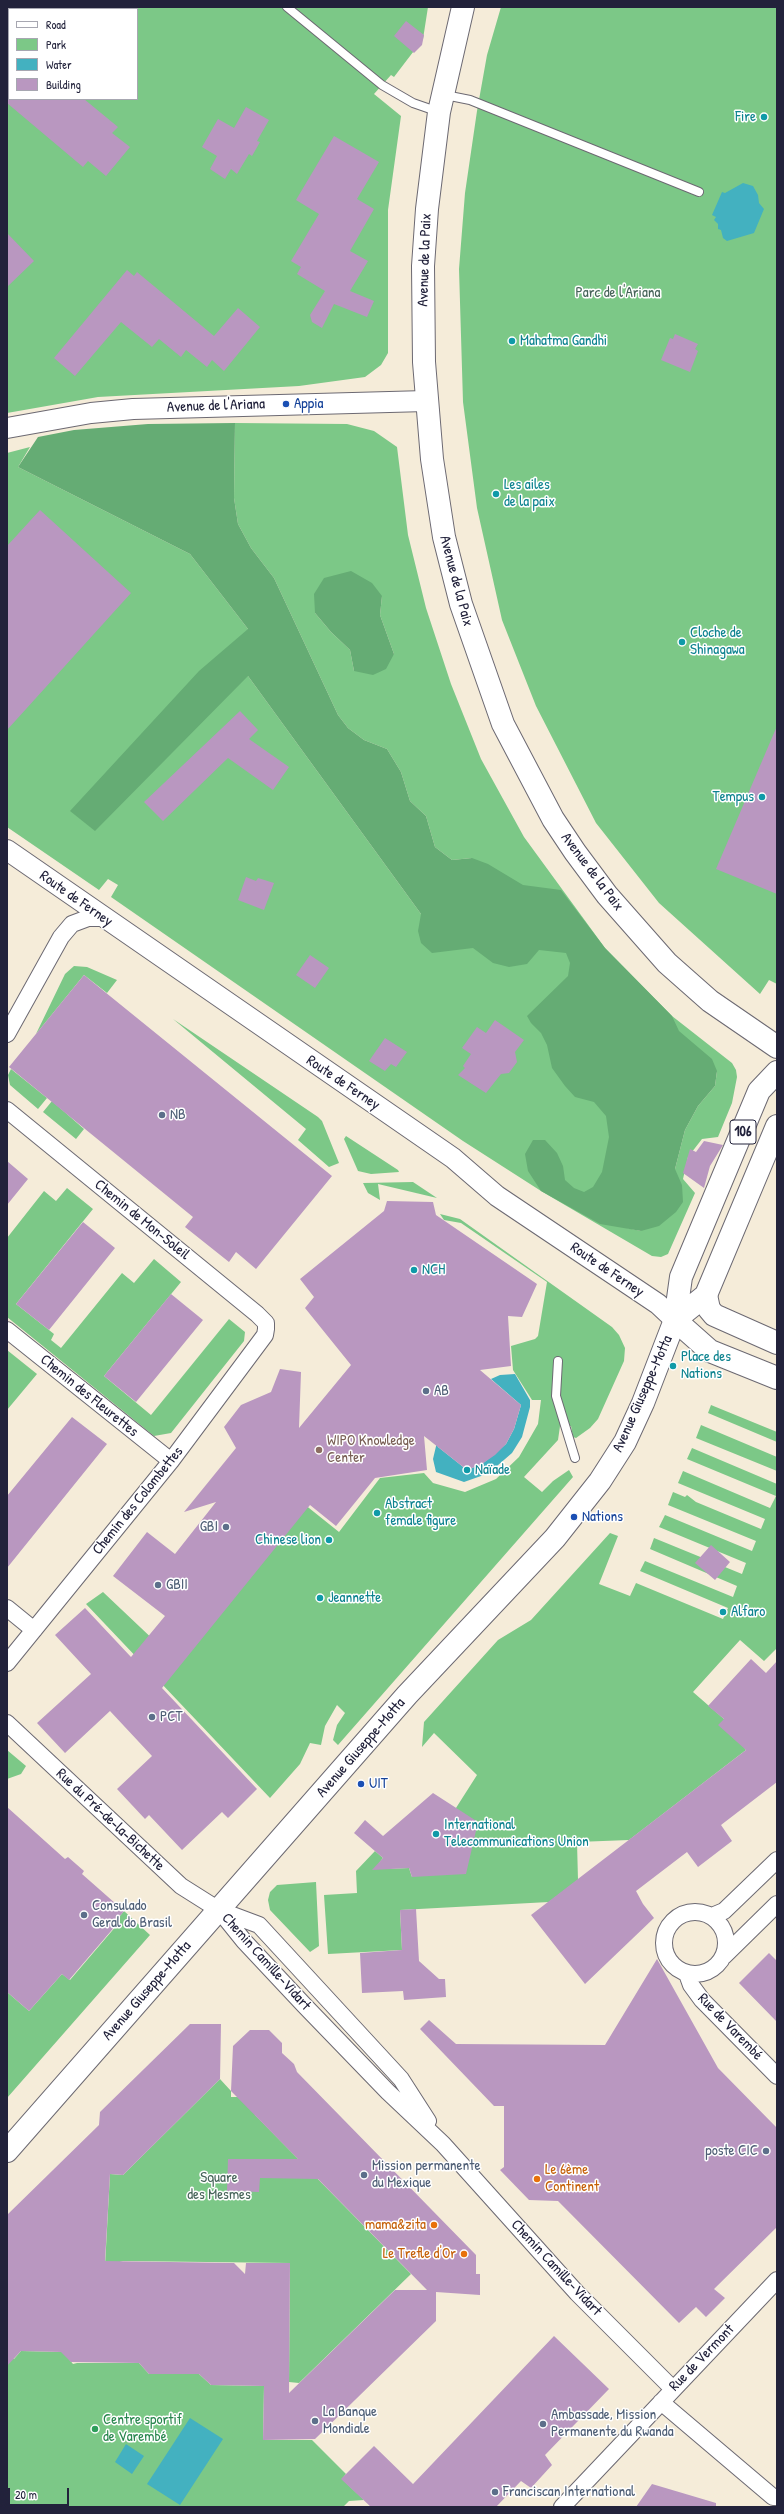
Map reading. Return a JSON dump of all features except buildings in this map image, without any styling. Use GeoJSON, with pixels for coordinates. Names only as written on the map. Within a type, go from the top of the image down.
{"type":"FeatureCollection","features":[{"type":"Feature","properties":{"kind":"main road","name":"Avenue de la Paix"},"geometry":{"type":"LineString","coordinates":[[463,7],[441,103],[427,209],[423,266],[426,401],[438,503],[452,572],[472,638],[492,696],[527,772],[553,819],[575,852],[632,925],[667,963],[710,1001],[777,1047]]}},
{"type":"Feature","properties":{"kind":"main road","name":"106"},"geometry":{"type":"LineString","coordinates":[[675,1320],[684,1270],[759,1091],[777,1072]]}},
{"type":"Feature","properties":{"kind":"main road","name":"106"},"geometry":{"type":"LineString","coordinates":[[675,1320],[706,1295],[777,1126]]}},
{"type":"Feature","properties":{"kind":"main road"},"geometry":{"type":"LineString","coordinates":[[706,1295],[709,1309],[714,1315],[777,1343]]}},
{"type":"Feature","properties":{"kind":"main road"},"geometry":{"type":"LineString","coordinates":[[675,1320],[710,1351],[777,1378]]}},
{"type":"Feature","properties":{"kind":"main road","name":"Avenue Giuseppe-Motta"},"geometry":{"type":"LineString","coordinates":[[7,2151],[406,1696],[574,1517],[625,1442],[675,1320]]}},
{"type":"Feature","properties":{"kind":"street","name":"Avenue de l'Ariana"},"geometry":{"type":"LineString","coordinates":[[7,428],[91,413],[133,409],[426,401]]}},
{"type":"Feature","properties":{"kind":"street","name":"Route de Ferney"},"geometry":{"type":"LineString","coordinates":[[7,850],[102,918],[453,1158],[497,1196],[658,1304],[675,1320]]}},
{"type":"Feature","properties":{"kind":"street"},"geometry":{"type":"LineString","coordinates":[[7,1034],[61,936],[72,924],[88,918],[102,918]]}},
{"type":"Feature","properties":{"kind":"street","name":"Chemin de Mon-Soleil"},"geometry":{"type":"LineString","coordinates":[[7,1110],[257,1314],[266,1323],[265,1335]]}},
{"type":"Feature","properties":{"kind":"street","name":"Chemin des Fleurettes"},"geometry":{"type":"LineString","coordinates":[[7,1330],[171,1461]]}},
{"type":"Feature","properties":{"kind":"street","name":"Chemin des Colombettes"},"geometry":{"type":"LineString","coordinates":[[7,1663],[171,1461],[265,1335]]}},
{"type":"Feature","properties":{"kind":"street"},"geometry":{"type":"LineString","coordinates":[[7,1608],[34,1630]]}},
{"type":"Feature","properties":{"kind":"street","name":"Rue du Pré-de-la-Bichette"},"geometry":{"type":"LineString","coordinates":[[7,1724],[181,1886],[219,1910]]}},
{"type":"Feature","properties":{"kind":"street"},"geometry":{"type":"LineString","coordinates":[[712,1916],[724,1911],[777,1860]]}},
{"type":"Feature","properties":{"kind":"street"},"geometry":{"type":"LineString","coordinates":[[724,1956],[727,1947],[724,1930],[712,1916],[694,1911],[685,1913],[677,1917],[666,1931],[664,1940],[668,1959],[673,1966],[688,1974],[705,1973],[719,1963],[724,1956],[777,1904]]}},
{"type":"Feature","properties":{"kind":"street","name":"Chemin Camille-Vidart"},"geometry":{"type":"LineString","coordinates":[[219,1910],[244,1941],[304,2005],[388,2092],[443,2144],[577,2293],[673,2389]]}},
{"type":"Feature","properties":{"kind":"street","name":"Chemin Camille-Vidart"},"geometry":{"type":"LineString","coordinates":[[219,1910],[260,1925],[401,2079],[443,2144]]}},
{"type":"Feature","properties":{"kind":"street","name":"Rue de Varembé"},"geometry":{"type":"LineString","coordinates":[[688,1974],[691,1985],[702,2000],[777,2076]]}},
{"type":"Feature","properties":{"kind":"street","name":"Rue de Vermont"},"geometry":{"type":"LineString","coordinates":[[562,2507],[777,2280]]}},
{"type":"Feature","properties":{"kind":"street"},"geometry":{"type":"LineString","coordinates":[[660,2402],[773,2497],[777,2497]]}},
{"type":"Feature","properties":{"kind":"lane"},"geometry":{"type":"LineString","coordinates":[[287,7],[382,85],[413,103],[441,103],[470,100],[699,192]]}},
{"type":"Feature","properties":{"kind":"lane"},"geometry":{"type":"LineString","coordinates":[[558,1361],[556,1396],[575,1458]]}},
{"type":"Feature","properties":{"kind":"green space"},"geometry":{"type":"Polygon","coordinates":[[[7,7],[428,7],[423,39],[394,77],[391,75],[374,94],[401,116],[388,210],[388,353],[381,365],[365,377],[299,386],[98,397],[7,413],[7,7]]]}},
{"type":"Feature","properties":{"kind":"green space","name":"Parc de l'Ariana"},"geometry":{"type":"Polygon","coordinates":[[[501,7],[777,7],[777,984],[769,980],[760,994],[659,903],[596,823],[536,706],[502,620],[477,508],[463,402],[459,269],[465,193],[477,111],[487,55],[501,7]]]}},
{"type":"Feature","properties":{"kind":"green space"},"geometry":{"type":"Polygon","coordinates":[[[235,423],[347,424],[374,431],[397,447],[408,535],[426,608],[451,684],[481,759],[524,837],[605,948],[672,1016],[732,1063],[736,1070],[737,1077],[732,1103],[718,1137],[702,1139],[688,1157],[683,1179],[695,1193],[668,1254],[661,1257],[652,1256],[541,1191],[463,1141],[111,897],[118,885],[108,879],[99,890],[7,827],[7,453],[30,447],[18,467],[190,554],[248,629],[248,676],[421,914],[472,858],[452,860],[435,847],[426,816],[410,801],[401,772],[387,749],[364,740],[348,728],[338,715],[274,578],[251,548],[238,524],[234,498],[235,423]],[[382,596],[315,613],[331,632],[350,650],[354,671],[394,654],[380,615],[382,596]],[[717,1071],[627,1228],[641,1231],[675,1169],[685,1130],[698,1106],[715,1086],[717,1071]]]}},
{"type":"Feature","properties":{"kind":"green space"},"geometry":{"type":"Polygon","coordinates":[[[235,423],[234,498],[238,524],[251,548],[274,578],[338,715],[348,728],[364,740],[387,749],[401,772],[410,801],[426,816],[435,847],[452,860],[472,858],[488,864],[523,885],[561,890],[605,948],[672,1016],[679,1031],[712,1059],[717,1071],[715,1086],[698,1106],[685,1130],[675,1169],[682,1185],[683,1202],[676,1212],[659,1226],[641,1231],[600,1224],[541,1191],[528,1171],[525,1154],[533,1140],[545,1140],[557,1153],[563,1166],[565,1180],[574,1188],[584,1192],[593,1187],[602,1172],[609,1137],[606,1116],[594,1102],[575,1097],[565,1086],[552,1068],[547,1045],[541,1033],[531,1023],[527,1016],[568,976],[570,963],[566,953],[539,950],[527,964],[509,967],[493,963],[473,948],[432,953],[421,943],[418,931],[421,914],[248,676],[95,831],[70,811],[199,671],[248,629],[190,554],[18,467],[38,437],[74,430],[148,424],[235,423]]]}},
{"type":"Feature","properties":{"kind":"green space"},"geometry":{"type":"Polygon","coordinates":[[[351,571],[372,583],[382,596],[380,615],[394,654],[386,669],[373,675],[354,671],[350,650],[331,632],[315,613],[314,594],[324,578],[351,571]]]}},
{"type":"Feature","properties":{"kind":"green space"},"geometry":{"type":"Polygon","coordinates":[[[74,966],[87,967],[117,980],[107,993],[84,975],[36,1034],[65,974],[74,966]]]}},
{"type":"Feature","properties":{"kind":"green space"},"geometry":{"type":"Polygon","coordinates":[[[173,1019],[318,1117],[322,1121],[339,1163],[329,1167],[298,1140],[306,1129],[173,1019]]]}},
{"type":"Feature","properties":{"kind":"green space"},"geometry":{"type":"Polygon","coordinates":[[[11,1069],[47,1098],[38,1109],[10,1085],[8,1075],[11,1069]]]}},
{"type":"Feature","properties":{"kind":"green space"},"geometry":{"type":"Polygon","coordinates":[[[52,1101],[84,1129],[76,1139],[43,1112],[52,1101]]]}},
{"type":"Feature","properties":{"kind":"green space"},"geometry":{"type":"Polygon","coordinates":[[[346,1136],[399,1172],[371,1174],[358,1171],[344,1139],[346,1136]]]}},
{"type":"Feature","properties":{"kind":"green space"},"geometry":{"type":"Polygon","coordinates":[[[413,1182],[437,1198],[378,1184],[380,1200],[368,1193],[363,1183],[413,1182]]]}},
{"type":"Feature","properties":{"kind":"green space"},"geometry":{"type":"Polygon","coordinates":[[[67,1188],[93,1209],[16,1304],[54,1334],[51,1340],[61,1348],[122,1273],[134,1283],[154,1259],[181,1282],[104,1376],[151,1415],[229,1319],[245,1332],[244,1341],[171,1433],[154,1436],[7,1317],[7,1238],[44,1191],[56,1201],[67,1188]]]}},
{"type":"Feature","properties":{"kind":"green space"},"geometry":{"type":"Polygon","coordinates":[[[440,1214],[460,1219],[612,1327],[619,1335],[625,1348],[624,1361],[598,1419],[590,1428],[576,1438],[573,1437],[571,1426],[560,1426],[558,1440],[524,1477],[542,1492],[553,1481],[569,1470],[573,1477],[338,1745],[333,1740],[337,1725],[345,1713],[337,1705],[325,1726],[321,1745],[310,1743],[300,1764],[270,1798],[86,1604],[103,1592],[159,1645],[299,1500],[339,1532],[380,1478],[424,1473],[433,1483],[465,1492],[496,1479],[519,1457],[538,1424],[541,1400],[532,1400],[513,1370],[511,1346],[535,1339],[538,1336],[547,1282],[461,1223],[444,1220],[440,1214]]]}},
{"type":"Feature","properties":{"kind":"green space"},"geometry":{"type":"Polygon","coordinates":[[[7,1350],[37,1374],[7,1410],[7,1350]]]}},
{"type":"Feature","properties":{"kind":"green space"},"geometry":{"type":"Polygon","coordinates":[[[711,1405],[777,1432],[777,1442],[708,1413],[711,1405]]]}},
{"type":"Feature","properties":{"kind":"green space"},"geometry":{"type":"Polygon","coordinates":[[[701,1425],[777,1457],[777,1471],[696,1438],[701,1425]]]}},
{"type":"Feature","properties":{"kind":"green space"},"geometry":{"type":"Polygon","coordinates":[[[692,1448],[777,1484],[777,1648],[764,1661],[740,1640],[693,1692],[724,1719],[746,1750],[629,1840],[577,1842],[578,1880],[549,1902],[400,1910],[402,1950],[328,1954],[324,1895],[357,1893],[356,1871],[375,1851],[383,1858],[379,1863],[385,1869],[409,1868],[412,1877],[477,1775],[434,1733],[422,1747],[424,1722],[498,1640],[531,1620],[610,1533],[618,1536],[599,1584],[630,1596],[636,1583],[723,1619],[728,1608],[640,1571],[645,1561],[733,1597],[737,1586],[650,1549],[654,1538],[742,1574],[746,1563],[659,1527],[665,1515],[752,1551],[756,1541],[668,1505],[673,1492],[685,1497],[687,1495],[696,1502],[761,1529],[765,1519],[678,1483],[683,1471],[770,1508],[776,1496],[687,1459],[692,1448]]]}},
{"type":"Feature","properties":{"kind":"green space"},"geometry":{"type":"Polygon","coordinates":[[[7,1750],[26,1766],[21,1774],[7,1779],[7,1750]]]}},
{"type":"Feature","properties":{"kind":"green space"},"geometry":{"type":"Polygon","coordinates":[[[316,1882],[319,1946],[310,1952],[270,1910],[268,1900],[270,1892],[277,1885],[316,1882]]]}},
{"type":"Feature","properties":{"kind":"green space"},"geometry":{"type":"Polygon","coordinates":[[[124,1911],[150,1935],[7,2098],[7,1992],[29,2011],[62,1974],[70,1980],[117,1925],[115,1922],[124,1911]]]}},
{"type":"Feature","properties":{"kind":"green space","name":"Square des Mesmes"},"geometry":{"type":"Polygon","coordinates":[[[220,2079],[231,2091],[231,2097],[254,2097],[255,2115],[411,2274],[299,2383],[289,2382],[290,2263],[123,2261],[105,2266],[110,2174],[123,2175],[220,2079]]]}},
{"type":"Feature","properties":{"kind":"green space","name":"Centre sportif de Varembé"},"geometry":{"type":"Polygon","coordinates":[[[21,2351],[63,2352],[73,2364],[139,2363],[149,2374],[199,2374],[211,2385],[264,2386],[263,2440],[312,2440],[346,2474],[342,2479],[364,2500],[349,2501],[343,2507],[7,2507],[7,2359],[14,2359],[21,2351]]]}},
{"type":"Feature","properties":{"kind":"water"},"geometry":{"type":"Polygon","coordinates":[[[743,183],[753,186],[758,195],[759,203],[764,209],[754,233],[727,241],[723,238],[721,230],[718,229],[718,224],[714,220],[716,217],[712,215],[722,192],[725,193],[743,183]]]}},
{"type":"Feature","properties":{"kind":"water"},"geometry":{"type":"Polygon","coordinates":[[[515,1374],[530,1400],[530,1407],[522,1437],[512,1453],[497,1466],[481,1476],[464,1482],[436,1472],[433,1459],[437,1442],[438,1447],[467,1470],[482,1464],[506,1444],[514,1429],[521,1405],[491,1379],[500,1375],[515,1374]]]}},
{"type":"Feature","properties":{"kind":"water"},"geometry":{"type":"Polygon","coordinates":[[[190,2418],[223,2439],[180,2505],[147,2484],[190,2418]]]}},
{"type":"Feature","properties":{"kind":"water"},"geometry":{"type":"Polygon","coordinates":[[[126,2444],[144,2456],[132,2474],[115,2462],[126,2444]]]}},
{"type":"Feature","properties":{"kind":"place","name":"Fire"},"geometry":{"type":"Point","coordinates":[764,117]}},
{"type":"Feature","properties":{"kind":"place","name":"Mahatma Gandhi"},"geometry":{"type":"Point","coordinates":[512,341]}},
{"type":"Feature","properties":{"kind":"place","name":"Appia"},"geometry":{"type":"Point","coordinates":[286,404]}},
{"type":"Feature","properties":{"kind":"place","name":"Les ailes de la paix"},"geometry":{"type":"Point","coordinates":[496,494]}},
{"type":"Feature","properties":{"kind":"place","name":"Cloche de Shinagawa"},"geometry":{"type":"Point","coordinates":[682,642]}},
{"type":"Feature","properties":{"kind":"place","name":"Tempus"},"geometry":{"type":"Point","coordinates":[762,797]}},
{"type":"Feature","properties":{"kind":"place","name":"NB"},"geometry":{"type":"Point","coordinates":[162,1115]}},
{"type":"Feature","properties":{"kind":"place","name":"NCH"},"geometry":{"type":"Point","coordinates":[414,1270]}},
{"type":"Feature","properties":{"kind":"place","name":"Place des Nations"},"geometry":{"type":"Point","coordinates":[673,1366]}},
{"type":"Feature","properties":{"kind":"place","name":"AB"},"geometry":{"type":"Point","coordinates":[426,1391]}},
{"type":"Feature","properties":{"kind":"place","name":"WIPO Knowledge Center"},"geometry":{"type":"Point","coordinates":[319,1450]}},
{"type":"Feature","properties":{"kind":"place","name":"Naïade"},"geometry":{"type":"Point","coordinates":[467,1470]}},
{"type":"Feature","properties":{"kind":"place","name":"Abstract female figure"},"geometry":{"type":"Point","coordinates":[377,1513]}},
{"type":"Feature","properties":{"kind":"place","name":"Nations"},"geometry":{"type":"Point","coordinates":[574,1517]}},
{"type":"Feature","properties":{"kind":"place","name":"GBI"},"geometry":{"type":"Point","coordinates":[226,1527]}},
{"type":"Feature","properties":{"kind":"place","name":"Chinese lion"},"geometry":{"type":"Point","coordinates":[329,1540]}},
{"type":"Feature","properties":{"kind":"place","name":"GBII"},"geometry":{"type":"Point","coordinates":[158,1585]}},
{"type":"Feature","properties":{"kind":"place","name":"Jeannette"},"geometry":{"type":"Point","coordinates":[320,1598]}},
{"type":"Feature","properties":{"kind":"place","name":"Alfaro"},"geometry":{"type":"Point","coordinates":[723,1612]}},
{"type":"Feature","properties":{"kind":"place","name":"PCT"},"geometry":{"type":"Point","coordinates":[152,1717]}},
{"type":"Feature","properties":{"kind":"place","name":"UIT"},"geometry":{"type":"Point","coordinates":[361,1784]}},
{"type":"Feature","properties":{"kind":"place","name":"International Telecommunications Union"},"geometry":{"type":"Point","coordinates":[436,1834]}},
{"type":"Feature","properties":{"kind":"place","name":"Consulado Geral do Brasil"},"geometry":{"type":"Point","coordinates":[84,1915]}},
{"type":"Feature","properties":{"kind":"place","name":"poste CIC"},"geometry":{"type":"Point","coordinates":[766,2151]}},
{"type":"Feature","properties":{"kind":"place","name":"Mission permanente du Mexique"},"geometry":{"type":"Point","coordinates":[364,2175]}},
{"type":"Feature","properties":{"kind":"place","name":"Le 6ème Continent"},"geometry":{"type":"Point","coordinates":[537,2179]}},
{"type":"Feature","properties":{"kind":"place","name":"mama&zita"},"geometry":{"type":"Point","coordinates":[434,2225]}},
{"type":"Feature","properties":{"kind":"place","name":"Le Trefle d'Or"},"geometry":{"type":"Point","coordinates":[464,2254]}},
{"type":"Feature","properties":{"kind":"place","name":"La Banque Mondiale"},"geometry":{"type":"Point","coordinates":[315,2421]}},
{"type":"Feature","properties":{"kind":"place","name":"Ambassade, Mission Permanente du Rwanda"},"geometry":{"type":"Point","coordinates":[543,2424]}},
{"type":"Feature","properties":{"kind":"place","name":"Centre sportif de Varembé"},"geometry":{"type":"Point","coordinates":[95,2429]}},
{"type":"Feature","properties":{"kind":"place","name":"Franciscan International"},"geometry":{"type":"Point","coordinates":[495,2492]}}]}
